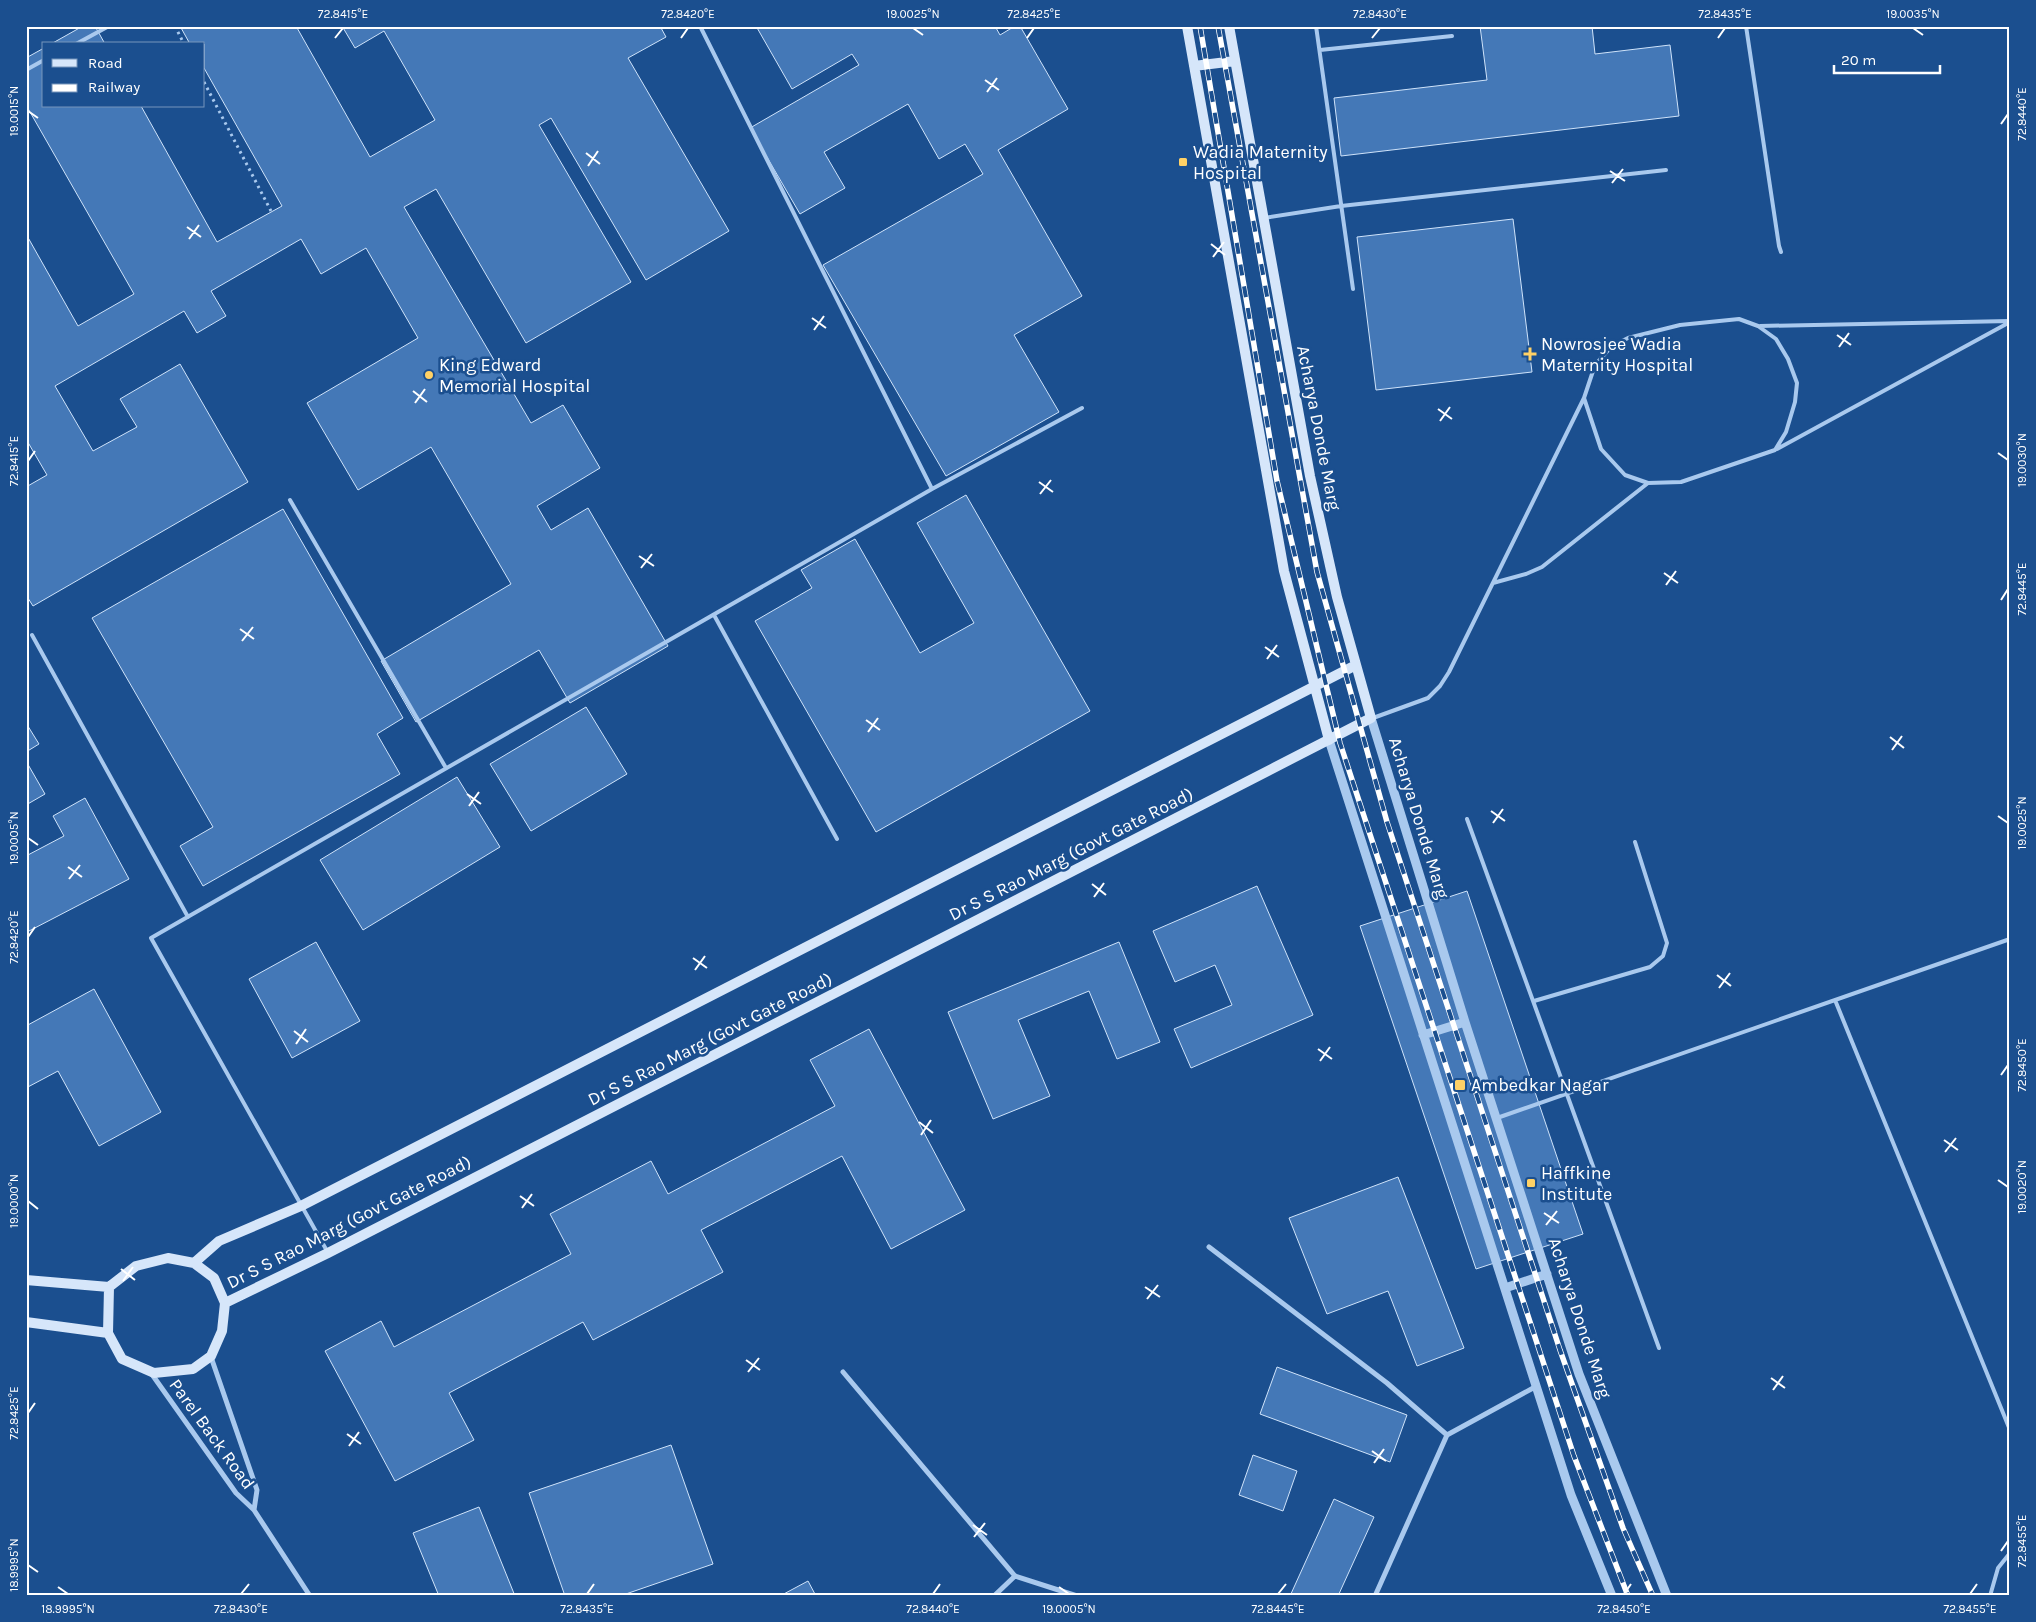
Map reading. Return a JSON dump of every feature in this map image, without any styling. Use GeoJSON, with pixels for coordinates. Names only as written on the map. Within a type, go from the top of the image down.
{"type":"FeatureCollection","features":[{"type":"Feature","properties":{"kind":"main road"},"geometry":{"type":"LineString","coordinates":[[1187,26],[1283,562],[1329,740]]}},
{"type":"Feature","properties":{"kind":"main road","name":"Acharya Donde Marg"},"geometry":{"type":"LineString","coordinates":[[1228,26],[1310,476],[1337,597],[1371,718]]}},
{"type":"Feature","properties":{"kind":"main road"},"geometry":{"type":"LineString","coordinates":[[1194,66],[1235,61]]}},
{"type":"Feature","properties":{"kind":"main road"},"geometry":{"type":"LineString","coordinates":[[194,1263],[219,1241],[301,1206],[1356,665]]}},
{"type":"Feature","properties":{"kind":"main road","name":"Dr S S Rao Marg (Govt Gate Road)"},"geometry":{"type":"LineString","coordinates":[[211,1356],[222,1331],[225,1303],[328,1253],[1371,718]]}},
{"type":"Feature","properties":{"kind":"main road"},"geometry":{"type":"LineString","coordinates":[[26,1280],[109,1287],[136,1266],[168,1258],[194,1263],[214,1278],[225,1303]]}},
{"type":"Feature","properties":{"kind":"main road"},"geometry":{"type":"LineString","coordinates":[[109,1287],[108,1332],[122,1359],[154,1373],[193,1369],[211,1356]]}},
{"type":"Feature","properties":{"kind":"main road"},"geometry":{"type":"LineString","coordinates":[[26,1322],[108,1332]]}},
{"type":"Feature","properties":{"kind":"street","name":"Acharya Donde Marg"},"geometry":{"type":"LineString","coordinates":[[1371,718],[1465,1022],[1579,1374],[1667,1596]]}},
{"type":"Feature","properties":{"kind":"street"},"geometry":{"type":"LineString","coordinates":[[1329,740],[1505,1288],[1535,1388],[1571,1495],[1612,1596]]}},
{"type":"Feature","properties":{"kind":"street"},"geometry":{"type":"LineString","coordinates":[[1423,1035],[1465,1022]]}},
{"type":"Feature","properties":{"kind":"street"},"geometry":{"type":"LineString","coordinates":[[1209,1247],[1387,1383],[1448,1435]]}},
{"type":"Feature","properties":{"kind":"street"},"geometry":{"type":"LineString","coordinates":[[1505,1288],[1547,1274]]}},
{"type":"Feature","properties":{"kind":"street","name":"Parel Back Road"},"geometry":{"type":"LineString","coordinates":[[211,1356],[257,1490],[254,1510]]}},
{"type":"Feature","properties":{"kind":"street","name":"Parel Back Road"},"geometry":{"type":"LineString","coordinates":[[150,1371],[236,1493],[254,1510],[310,1596]]}},
{"type":"Feature","properties":{"kind":"street"},"geometry":{"type":"LineString","coordinates":[[843,1372],[1015,1576],[1077,1596]]}},
{"type":"Feature","properties":{"kind":"street"},"geometry":{"type":"LineString","coordinates":[[1375,1596],[1448,1435],[1535,1388]]}},
{"type":"Feature","properties":{"kind":"street"},"geometry":{"type":"LineString","coordinates":[[994,1596],[1015,1576]]}},
{"type":"Feature","properties":{"kind":"lane"},"geometry":{"type":"LineString","coordinates":[[80,42],[109,26]]}},
{"type":"Feature","properties":{"kind":"lane"},"geometry":{"type":"LineString","coordinates":[[700,26],[932,489]]}},
{"type":"Feature","properties":{"kind":"lane"},"geometry":{"type":"LineString","coordinates":[[1316,26],[1352,290]]}},
{"type":"Feature","properties":{"kind":"lane"},"geometry":{"type":"LineString","coordinates":[[1746,26],[1778,246],[1781,252]]}},
{"type":"Feature","properties":{"kind":"lane"},"geometry":{"type":"LineString","coordinates":[[1320,50],[1452,36]]}},
{"type":"Feature","properties":{"kind":"lane"},"geometry":{"type":"LineString","coordinates":[[26,70],[42,61]]}},
{"type":"Feature","properties":{"kind":"lane"},"geometry":{"type":"LineString","coordinates":[[1264,218],[1341,206],[1666,170]]}},
{"type":"Feature","properties":{"kind":"lane"},"geometry":{"type":"LineString","coordinates":[[1371,718],[1428,698],[1440,686],[1584,398],[1595,365],[1612,346],[1628,338],[1680,325],[1739,319],[1758,326],[1776,339],[1788,359],[1797,383],[1795,402],[1786,432],[1775,450]]}},
{"type":"Feature","properties":{"kind":"lane"},"geometry":{"type":"LineString","coordinates":[[1758,326],[2010,321]]}},
{"type":"Feature","properties":{"kind":"lane"},"geometry":{"type":"LineString","coordinates":[[1584,398],[1600,449],[1625,474],[1648,483],[1681,482],[1775,450],[2010,321]]}},
{"type":"Feature","properties":{"kind":"lane"},"geometry":{"type":"LineString","coordinates":[[328,1253],[151,938],[932,489],[1082,408]]}},
{"type":"Feature","properties":{"kind":"lane"},"geometry":{"type":"LineString","coordinates":[[1493,583],[1526,574],[1542,566],[1648,483]]}},
{"type":"Feature","properties":{"kind":"lane"},"geometry":{"type":"LineString","coordinates":[[290,500],[446,768]]}},
{"type":"Feature","properties":{"kind":"lane"},"geometry":{"type":"LineString","coordinates":[[714,615],[837,839]]}},
{"type":"Feature","properties":{"kind":"lane"},"geometry":{"type":"LineString","coordinates":[[32,635],[188,917]]}},
{"type":"Feature","properties":{"kind":"lane"},"geometry":{"type":"LineString","coordinates":[[1468,819],[1659,1348]]}},
{"type":"Feature","properties":{"kind":"lane"},"geometry":{"type":"LineString","coordinates":[[1534,1001],[1650,967],[1663,956],[1667,943],[1635,842]]}},
{"type":"Feature","properties":{"kind":"lane"},"geometry":{"type":"LineString","coordinates":[[1497,1118],[2010,939]]}},
{"type":"Feature","properties":{"kind":"lane"},"geometry":{"type":"LineString","coordinates":[[1835,1000],[2010,1430]]}},
{"type":"Feature","properties":{"kind":"lane"},"geometry":{"type":"LineString","coordinates":[[1990,1596],[1998,1568],[2010,1553]]}},
{"type":"Feature","properties":{"kind":"path"},"geometry":{"type":"LineString","coordinates":[[175,26],[183,42]]}},
{"type":"Feature","properties":{"kind":"path"},"geometry":{"type":"LineString","coordinates":[[205,84],[271,211]]}},
{"type":"Feature","properties":{"kind":"building"},"geometry":{"type":"Polygon","coordinates":[[[83,26],[95,26],[104,42],[55,42],[83,26]]]}},
{"type":"Feature","properties":{"kind":"building","name":"King Edward Memorial Hospital"},"geometry":{"type":"Polygon","coordinates":[[[180,26],[296,26],[370,157],[435,120],[384,31],[355,48],[342,26],[660,26],[666,37],[628,58],[729,231],[646,280],[551,118],[539,125],[631,282],[526,343],[436,189],[404,207],[531,423],[563,405],[600,468],[537,506],[551,530],[588,508],[668,646],[570,703],[539,650],[416,722],[381,661],[511,584],[431,447],[358,490],[307,403],[418,338],[366,248],[321,274],[301,239],[211,291],[226,316],[197,333],[184,311],[55,386],[93,451],[137,427],[120,399],[180,364],[248,482],[33,606],[26,595],[26,487],[47,475],[26,439],[26,234],[78,326],[134,294],[26,105],[26,58],[42,49],[42,108],[142,108],[217,242],[282,206],[205,70],[205,42],[189,42],[180,26]]]}},
{"type":"Feature","properties":{"kind":"building"},"geometry":{"type":"Polygon","coordinates":[[[756,26],[995,26],[1000,35],[1015,26],[1020,26],[1068,109],[998,150],[1082,296],[1014,335],[1059,412],[946,476],[823,265],[983,174],[965,144],[939,159],[908,104],[824,152],[845,188],[800,214],[750,128],[859,65],[852,54],[792,89],[756,26]]]}},
{"type":"Feature","properties":{"kind":"building"},"geometry":{"type":"Polygon","coordinates":[[[1480,26],[1592,26],[1595,54],[1670,45],[1679,116],[1341,156],[1334,98],[1487,80],[1480,26]]]}},
{"type":"Feature","properties":{"kind":"building"},"geometry":{"type":"Polygon","coordinates":[[[1513,219],[1532,372],[1376,390],[1357,237],[1513,219]]]}},
{"type":"Feature","properties":{"kind":"building"},"geometry":{"type":"Polygon","coordinates":[[[966,495],[1090,711],[876,832],[755,621],[812,588],[801,570],[855,539],[920,653],[974,623],[917,523],[966,495]]]}},
{"type":"Feature","properties":{"kind":"building"},"geometry":{"type":"Polygon","coordinates":[[[283,509],[403,718],[377,734],[400,774],[203,886],[180,846],[213,827],[92,618],[283,509]]]}},
{"type":"Feature","properties":{"kind":"building"},"geometry":{"type":"Polygon","coordinates":[[[586,707],[627,774],[531,831],[490,764],[586,707]]]}},
{"type":"Feature","properties":{"kind":"building"},"geometry":{"type":"Polygon","coordinates":[[[26,723],[39,744],[26,752],[26,723]]]}},
{"type":"Feature","properties":{"kind":"building"},"geometry":{"type":"Polygon","coordinates":[[[26,761],[45,794],[26,805],[26,761]]]}},
{"type":"Feature","properties":{"kind":"building"},"geometry":{"type":"Polygon","coordinates":[[[457,777],[500,847],[363,930],[320,860],[457,777]]]}},
{"type":"Feature","properties":{"kind":"building"},"geometry":{"type":"Polygon","coordinates":[[[85,798],[129,879],[29,931],[26,926],[26,856],[64,836],[53,816],[85,798]]]}},
{"type":"Feature","properties":{"kind":"building"},"geometry":{"type":"Polygon","coordinates":[[[1257,886],[1313,1015],[1191,1068],[1174,1029],[1232,1005],[1215,965],[1175,982],[1153,931],[1257,886]]]}},
{"type":"Feature","properties":{"kind":"building"},"geometry":{"type":"Polygon","coordinates":[[[1467,891],[1583,1234],[1476,1269],[1360,926],[1467,891]]]}},
{"type":"Feature","properties":{"kind":"building"},"geometry":{"type":"Polygon","coordinates":[[[316,942],[360,1021],[292,1058],[249,979],[316,942]]]}},
{"type":"Feature","properties":{"kind":"building"},"geometry":{"type":"Polygon","coordinates":[[[1119,942],[1160,1042],[1117,1059],[1089,991],[1018,1020],[1050,1096],[993,1119],[948,1012],[1119,942]]]}},
{"type":"Feature","properties":{"kind":"building"},"geometry":{"type":"Polygon","coordinates":[[[94,989],[161,1112],[99,1146],[58,1071],[26,1088],[26,1026],[94,989]]]}},
{"type":"Feature","properties":{"kind":"building"},"geometry":{"type":"Polygon","coordinates":[[[869,1029],[965,1210],[891,1249],[842,1156],[701,1230],[723,1272],[593,1340],[583,1322],[449,1393],[474,1440],[395,1481],[325,1351],[381,1321],[394,1347],[571,1254],[550,1214],[651,1161],[668,1194],[835,1106],[810,1060],[869,1029]]]}},
{"type":"Feature","properties":{"kind":"building"},"geometry":{"type":"Polygon","coordinates":[[[1398,1177],[1464,1348],[1417,1366],[1388,1291],[1327,1314],[1289,1218],[1398,1177]]]}},
{"type":"Feature","properties":{"kind":"building"},"geometry":{"type":"Polygon","coordinates":[[[1277,1367],[1407,1415],[1390,1462],[1260,1414],[1277,1367]]]}},
{"type":"Feature","properties":{"kind":"building"},"geometry":{"type":"Polygon","coordinates":[[[671,1445],[713,1564],[620,1596],[565,1596],[529,1493],[671,1445]]]}},
{"type":"Feature","properties":{"kind":"building"},"geometry":{"type":"Polygon","coordinates":[[[1253,1455],[1297,1471],[1283,1511],[1239,1495],[1253,1455]]]}},
{"type":"Feature","properties":{"kind":"building"},"geometry":{"type":"Polygon","coordinates":[[[1334,1499],[1374,1517],[1338,1596],[1290,1596],[1334,1499]]]}},
{"type":"Feature","properties":{"kind":"building"},"geometry":{"type":"Polygon","coordinates":[[[479,1507],[515,1596],[439,1596],[413,1533],[479,1507]]]}},
{"type":"Feature","properties":{"kind":"building"},"geometry":{"type":"Polygon","coordinates":[[[808,1581],[816,1596],[780,1596],[808,1581]]]}},
{"type":"Feature","properties":{"kind":"railway"},"geometry":{"type":"LineString","coordinates":[[1200,26],[1277,481],[1340,743],[1574,1456],[1628,1596]]}},
{"type":"Feature","properties":{"kind":"railway"},"geometry":{"type":"LineString","coordinates":[[1218,26],[1317,572],[1387,822],[1560,1350],[1623,1528],[1653,1596]]}},
{"type":"Feature","properties":{"kind":"place","name":"Wadia Maternity Hospital"},"geometry":{"type":"Point","coordinates":[1183,162]}},
{"type":"Feature","properties":{"kind":"place","name":"Nowrosjee Wadia Maternity Hospital"},"geometry":{"type":"Point","coordinates":[1530,354]}},
{"type":"Feature","properties":{"kind":"place","name":"King Edward Memorial Hospital"},"geometry":{"type":"Point","coordinates":[429,375]}},
{"type":"Feature","properties":{"kind":"place","name":"Ambedkar Nagar"},"geometry":{"type":"Point","coordinates":[1460,1085]}},
{"type":"Feature","properties":{"kind":"place","name":"Haffkine Institute"},"geometry":{"type":"Point","coordinates":[1531,1183]}}]}
